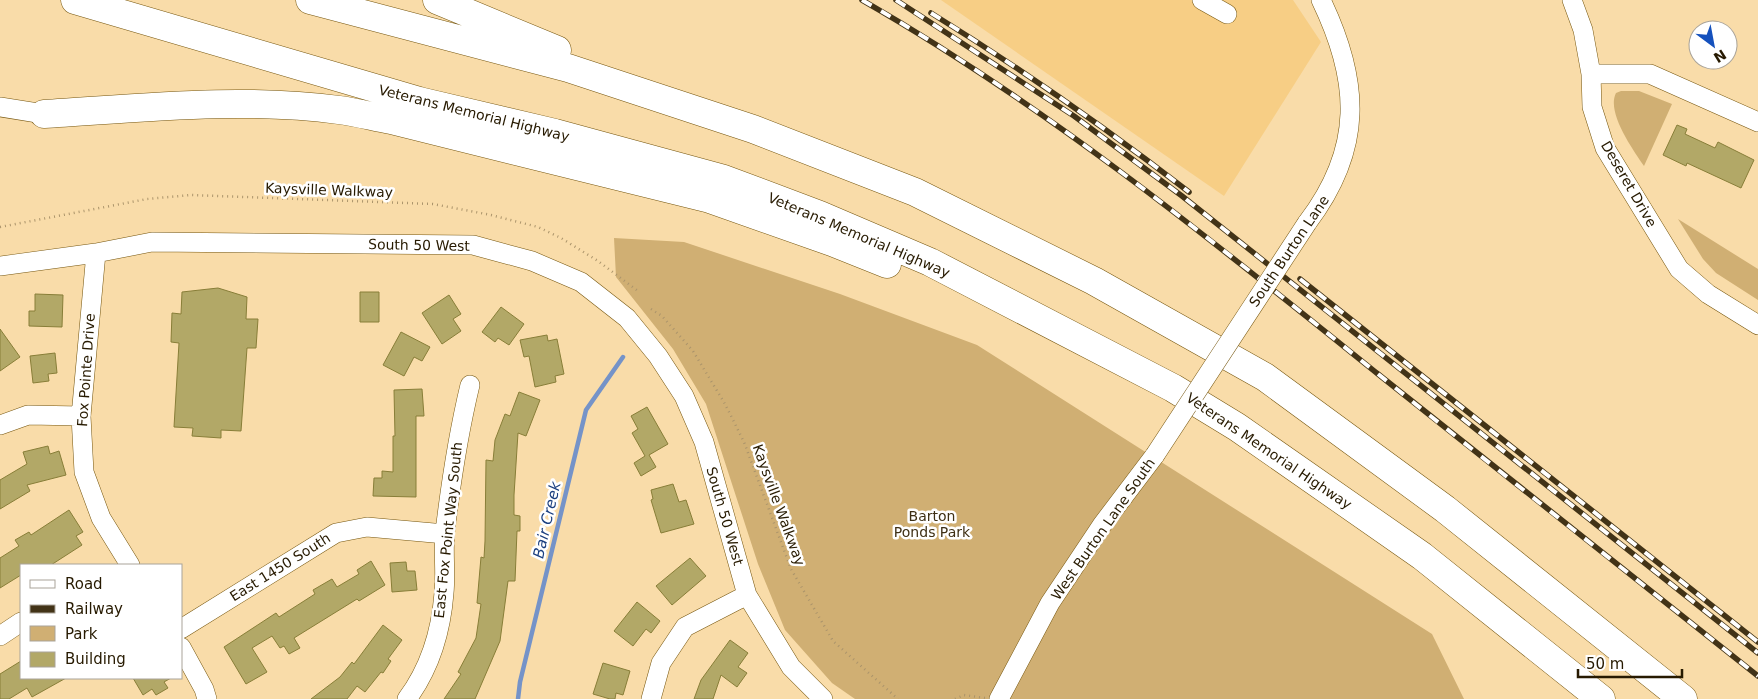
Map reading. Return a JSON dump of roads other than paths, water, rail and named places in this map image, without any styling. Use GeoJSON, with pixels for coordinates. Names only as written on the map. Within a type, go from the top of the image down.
{"type":"FeatureCollection","features":[{"type":"Feature","properties":{"kind":"highway","name":"Veterans Memorial Highway"},"geometry":{"type":"LineString","coordinates":[[75,0],[419,101],[555,133],[724,179],[820,215],[930,262],[1143,372],[1237,427],[1422,556],[1601,699]]}},
{"type":"Feature","properties":{"kind":"highway"},"geometry":{"type":"LineString","coordinates":[[310,0],[568,68],[753,129]]}},
{"type":"Feature","properties":{"kind":"highway"},"geometry":{"type":"LineString","coordinates":[[437,0],[753,129],[915,192],[1094,281],[1265,377],[1445,509],[1683,699]]}},
{"type":"Feature","properties":{"kind":"highway"},"geometry":{"type":"LineString","coordinates":[[44,114],[181,105],[275,105],[339,110],[391,120],[710,200],[832,242],[1143,372]]}},
{"type":"Feature","properties":{"kind":"street"},"geometry":{"type":"LineString","coordinates":[[1202,0],[1227,14]]}},
{"type":"Feature","properties":{"kind":"street","name":"South Burton Lane"},"geometry":{"type":"LineString","coordinates":[[1205,378],[1307,223],[1325,199],[1341,162],[1349,130],[1350,78],[1338,34],[1321,0]]}},
{"type":"Feature","properties":{"kind":"street","name":"Deseret Drive"},"geometry":{"type":"LineString","coordinates":[[1572,0],[1583,30],[1591,74],[1592,107],[1605,148],[1679,269],[1708,294],[1758,325]]}},
{"type":"Feature","properties":{"kind":"street"},"geometry":{"type":"LineString","coordinates":[[1591,74],[1650,74],[1758,122]]}},
{"type":"Feature","properties":{"kind":"street"},"geometry":{"type":"LineString","coordinates":[[0,107],[44,114]]}},
{"type":"Feature","properties":{"kind":"street"},"geometry":{"type":"LineString","coordinates":[[0,118],[44,114]]}},
{"type":"Feature","properties":{"kind":"street","name":"South 50 West"},"geometry":{"type":"LineString","coordinates":[[0,266],[96,253],[152,242],[473,245],[532,261],[580,282],[627,318],[658,356],[684,396],[704,442],[747,595],[792,667],[823,699]]}},
{"type":"Feature","properties":{"kind":"street","name":"Fox Pointe Drive"},"geometry":{"type":"LineString","coordinates":[[96,253],[81,416],[84,472],[101,518],[123,563]]}},
{"type":"Feature","properties":{"kind":"street","name":"West Burton Lane South"},"geometry":{"type":"LineString","coordinates":[[1005,694],[1050,602],[1102,525],[1155,455],[1205,378]]}},
{"type":"Feature","properties":{"kind":"street","name":"East Fox Point Way South"},"geometry":{"type":"LineString","coordinates":[[407,699],[421,680],[437,640],[444,593],[445,534],[456,442],[470,385]]}},
{"type":"Feature","properties":{"kind":"street"},"geometry":{"type":"LineString","coordinates":[[0,425],[28,415],[81,416]]}},
{"type":"Feature","properties":{"kind":"street","name":"East 1450 South"},"geometry":{"type":"LineString","coordinates":[[182,627],[336,533],[367,527],[445,534]]}},
{"type":"Feature","properties":{"kind":"street"},"geometry":{"type":"LineString","coordinates":[[651,699],[661,663],[686,627],[747,595]]}},
{"type":"Feature","properties":{"kind":"street"},"geometry":{"type":"LineString","coordinates":[[0,636],[20,623]]}},
{"type":"Feature","properties":{"kind":"street"},"geometry":{"type":"LineString","coordinates":[[182,649],[207,699]]}},
{"type":"Feature","properties":{"kind":"waterway","name":"Bair Creek"},"geometry":{"type":"LineString","coordinates":[[518,699],[520,682],[586,410],[623,357]]}},
{"type":"Feature","properties":{"kind":"railway"},"geometry":{"type":"LineString","coordinates":[[862,0],[931,41],[997,84],[1128,177],[1254,274],[1758,676]]}},
{"type":"Feature","properties":{"kind":"railway"},"geometry":{"type":"LineString","coordinates":[[896,0],[1074,116],[1182,196],[1758,653]]}},
{"type":"Feature","properties":{"kind":"railway"},"geometry":{"type":"LineString","coordinates":[[931,13],[1062,99],[1189,192]]}},
{"type":"Feature","properties":{"kind":"railway"},"geometry":{"type":"LineString","coordinates":[[1300,279],[1758,642]]}},
{"type":"Feature","properties":{"kind":"park label","name":"Barton Ponds Park"},"geometry":{"type":"Point","coordinates":[932,524]}}]}
